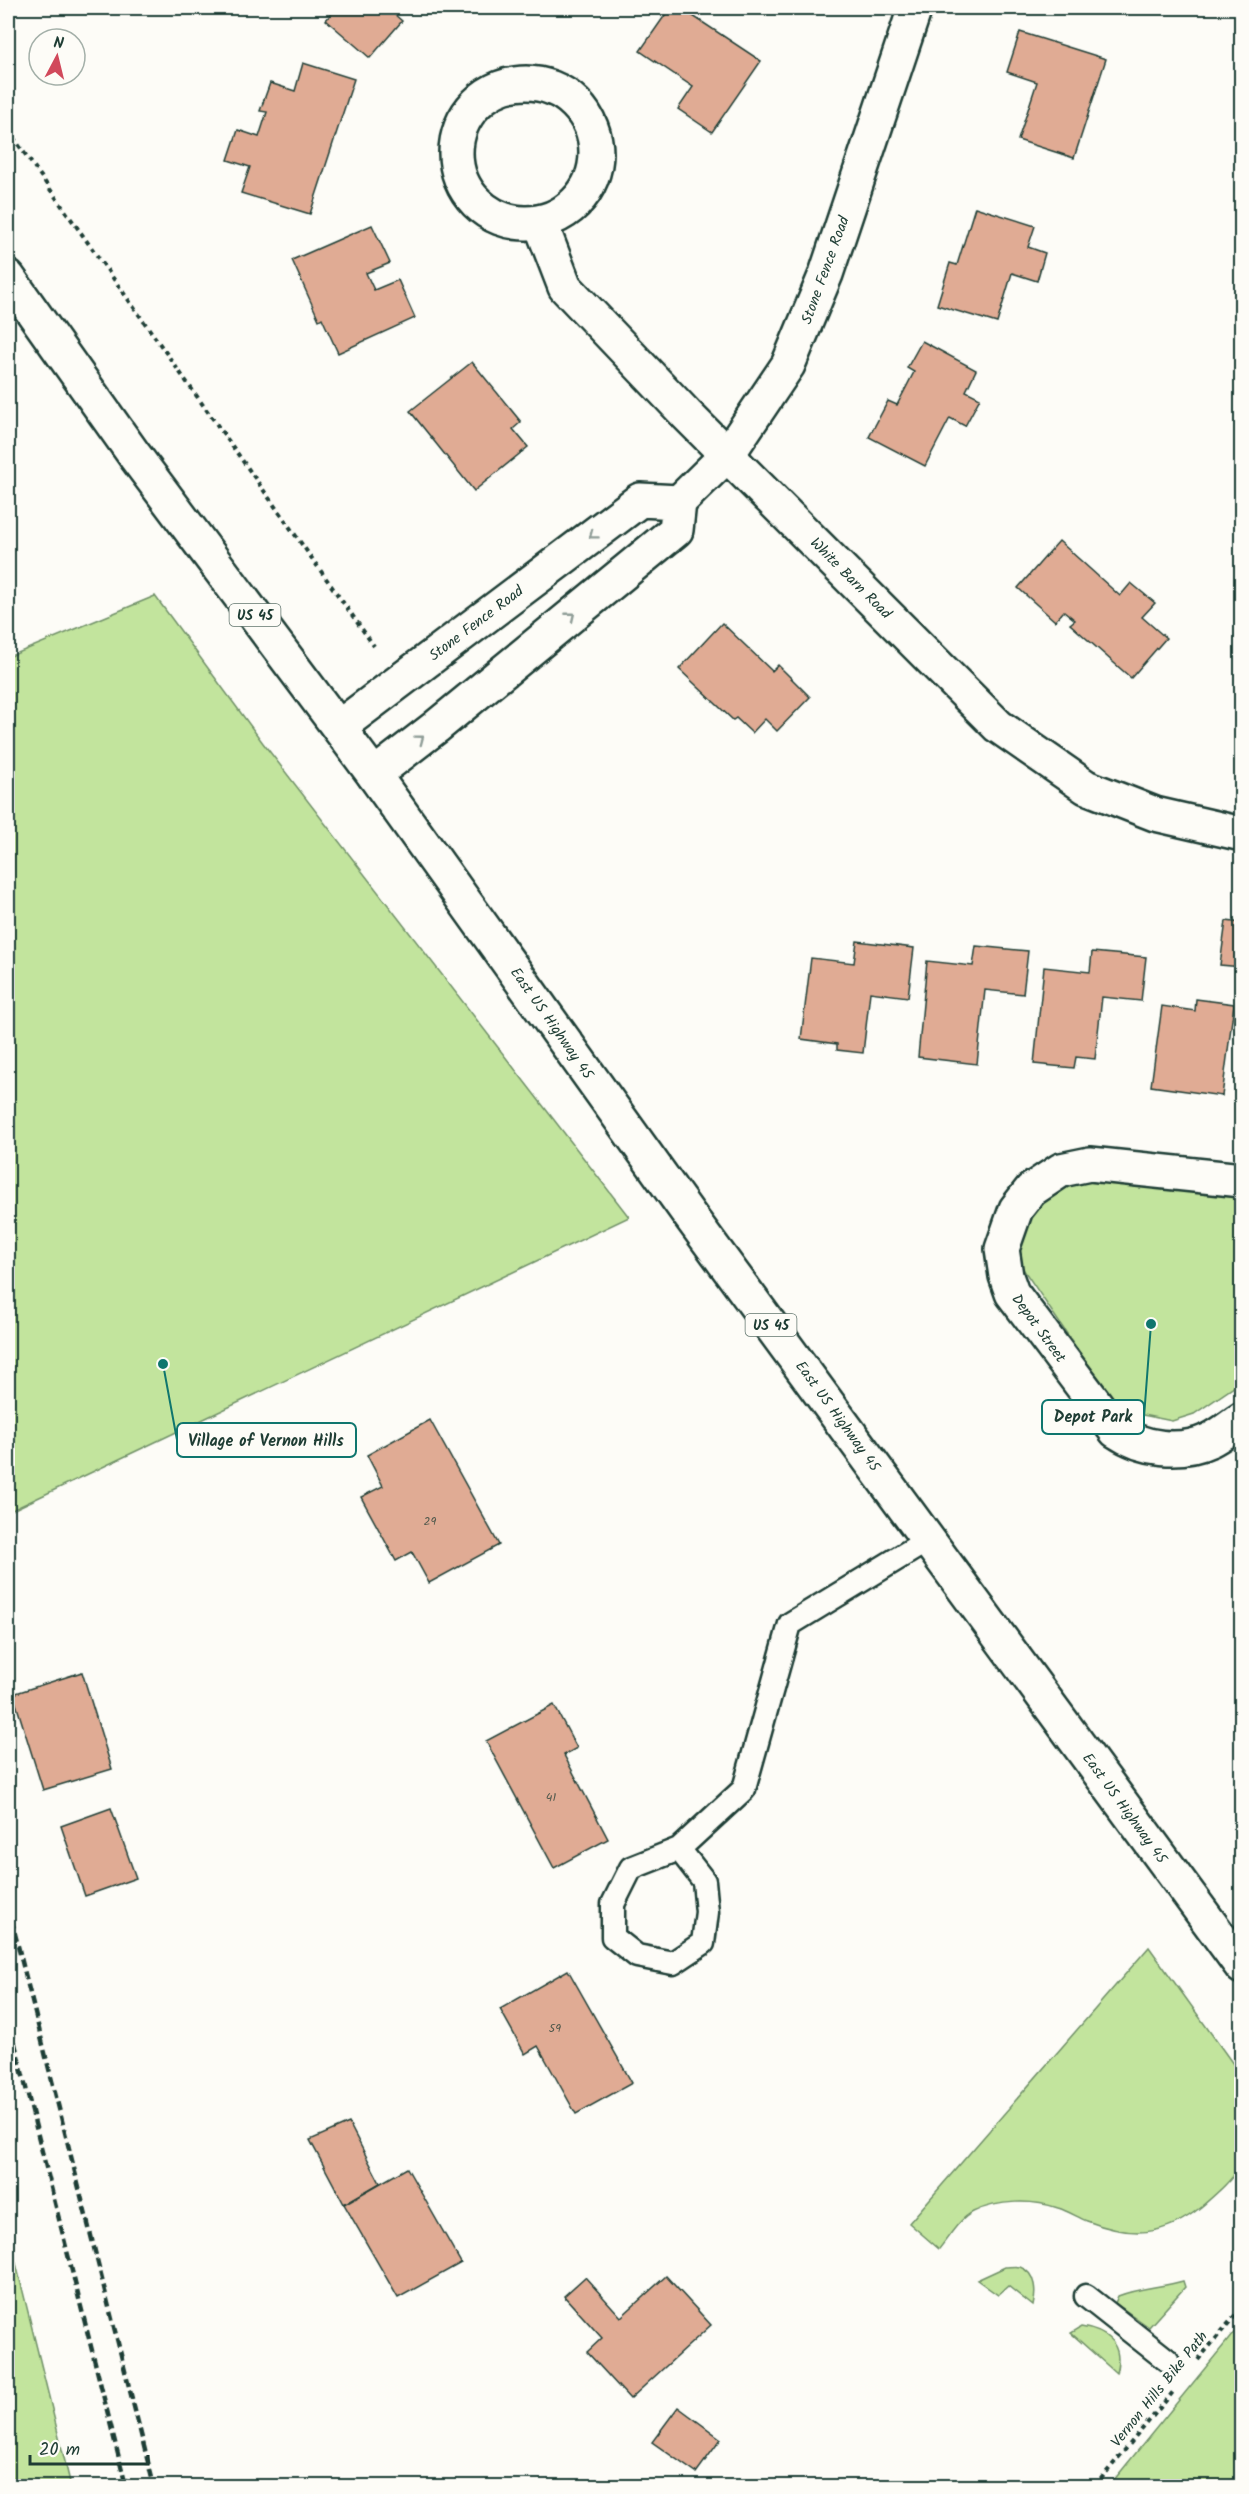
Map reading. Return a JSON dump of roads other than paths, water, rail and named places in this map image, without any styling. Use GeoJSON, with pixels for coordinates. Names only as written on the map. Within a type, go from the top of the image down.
{"type":"FeatureCollection","features":[{"type":"Feature","properties":{"kind":"street","name":"Stone Fence Road"},"geometry":{"type":"LineString","coordinates":[[339,727],[640,500],[679,502],[728,454],[788,365],[805,325],[826,274],[915,8]]}},
{"type":"Feature","properties":{"kind":"street"},"geometry":{"type":"LineString","coordinates":[[524,82],[546,85],[566,95],[583,111],[593,130],[596,153],[593,177],[581,198],[563,213],[540,222],[516,223],[493,215],[474,200],[461,181],[456,158],[458,135],[466,114],[482,98],[501,87],[524,82]]}},
{"type":"Feature","properties":{"kind":"street","name":"White Barn Road"},"geometry":{"type":"LineString","coordinates":[[540,222],[565,287],[687,415],[998,726],[1086,787],[1155,814],[1242,834]]}},
{"type":"Feature","properties":{"kind":"street","name":"US 45"},"geometry":{"type":"LineString","coordinates":[[8,277],[135,456],[374,774]]}},
{"type":"Feature","properties":{"kind":"street"},"geometry":{"type":"LineString","coordinates":[[374,774],[436,727],[676,530],[679,502]]}},
{"type":"Feature","properties":{"kind":"street","name":"East US Highway 45"},"geometry":{"type":"LineString","coordinates":[[374,774],[690,1216],[1242,1967]]}},
{"type":"Feature","properties":{"kind":"street","name":"Depot Street"},"geometry":{"type":"LineString","coordinates":[[1242,1180],[1090,1164],[1061,1170],[1031,1190],[1016,1209],[1002,1249],[1005,1276],[1012,1293],[1116,1431],[1131,1441],[1170,1450],[1209,1441],[1242,1419]]}},
{"type":"Feature","properties":{"kind":"lane"},"geometry":{"type":"LineString","coordinates":[[679,1849],[704,1881],[707,1912],[703,1942],[673,1963],[637,1956],[613,1937],[613,1904],[631,1868],[679,1849],[744,1789],[790,1624],[928,1540]]}},
{"type":"Feature","properties":{"kind":"lane"},"geometry":{"type":"LineString","coordinates":[[1086,2296],[1167,2360]]}},
{"type":"Feature","properties":{"kind":"railway"},"geometry":{"type":"LineString","coordinates":[[8,1906],[154,2486]]}},
{"type":"Feature","properties":{"kind":"railway"},"geometry":{"type":"LineString","coordinates":[[8,2016],[126,2486]]}},
{"type":"Feature","properties":{"kind":"place","name":"Depot Park"},"geometry":{"type":"Point","coordinates":[1151,1324]}},
{"type":"Feature","properties":{"kind":"place","name":"Village of Vernon Hills"},"geometry":{"type":"Point","coordinates":[163,1364]}}]}
